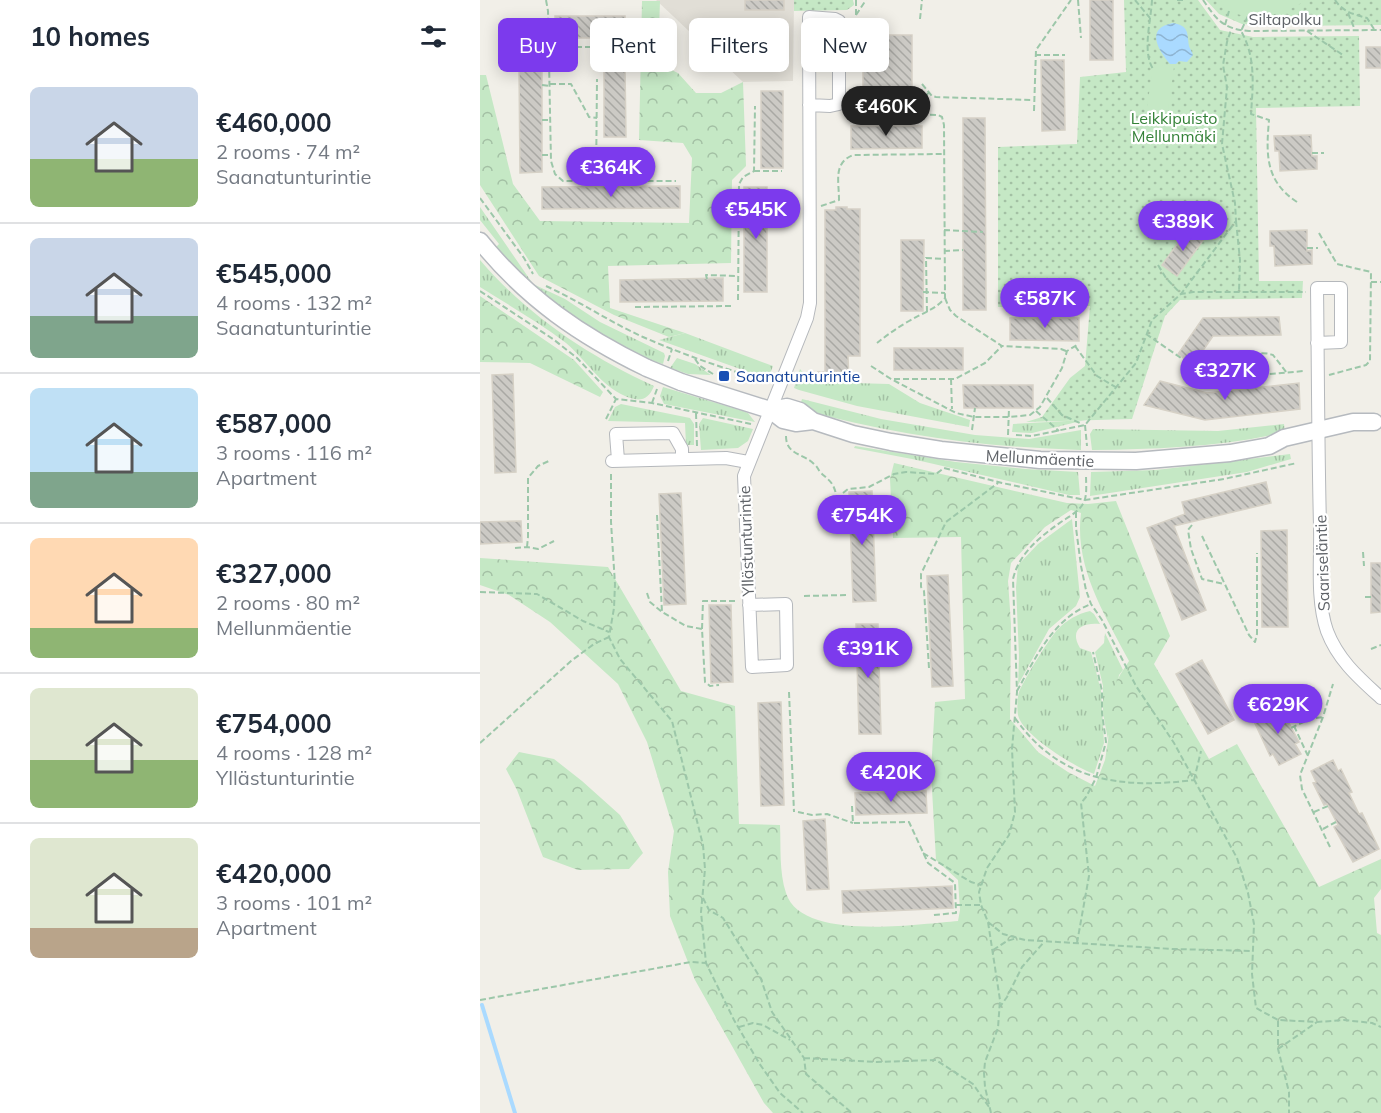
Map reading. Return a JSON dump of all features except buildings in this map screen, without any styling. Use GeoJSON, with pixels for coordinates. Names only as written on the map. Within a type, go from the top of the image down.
{"type":"FeatureCollection","features":[{"type":"Feature","properties":{"kind":"main road","name":"Mellunmäentie"},"geometry":{"type":"LineString","coordinates":[[480,241],[491,255],[540,303],[596,342],[647,368],[681,382],[770,410],[789,422],[813,421],[853,434],[941,450],[1040,460],[1136,461],[1230,453],[1269,446],[1286,449],[1353,422],[1378,421]]}},
{"type":"Feature","properties":{"kind":"street"},"geometry":{"type":"LineString","coordinates":[[770,410],[807,318],[810,303],[809,105],[809,18],[835,19],[839,21],[839,104],[809,105]]}},
{"type":"Feature","properties":{"kind":"street"},"geometry":{"type":"LineString","coordinates":[[1317,288],[1341,288],[1341,342],[1317,343]]}},
{"type":"Feature","properties":{"kind":"street","name":"Saariseläntie"},"geometry":{"type":"LineString","coordinates":[[1317,288],[1321,586],[1324,620],[1343,661],[1381,698]]}},
{"type":"Feature","properties":{"kind":"street","name":"Yllästunturintie"},"geometry":{"type":"LineString","coordinates":[[749,602],[786,604],[787,665],[752,667],[749,602],[744,476],[770,410]]}},
{"type":"Feature","properties":{"kind":"street"},"geometry":{"type":"LineString","coordinates":[[682,459],[682,449],[673,433],[616,434],[615,460],[682,459],[726,458],[748,462]]}},
{"type":"Feature","properties":{"kind":"path"},"geometry":{"type":"LineString","coordinates":[[546,0],[548,18]]}},
{"type":"Feature","properties":{"kind":"path"},"geometry":{"type":"LineString","coordinates":[[856,0],[856,15],[866,0]]}},
{"type":"Feature","properties":{"kind":"path"},"geometry":{"type":"LineString","coordinates":[[920,19],[922,0]]}},
{"type":"Feature","properties":{"kind":"path"},"geometry":{"type":"LineString","coordinates":[[1034,111],[1035,55],[1039,43],[1071,0]]}},
{"type":"Feature","properties":{"kind":"path"},"geometry":{"type":"LineString","coordinates":[[1078,0],[1081,38]]}},
{"type":"Feature","properties":{"kind":"path"},"geometry":{"type":"LineString","coordinates":[[1134,0],[1151,20]]}},
{"type":"Feature","properties":{"kind":"path"},"geometry":{"type":"LineString","coordinates":[[1152,0],[1148,46],[1149,63],[1152,69]]}},
{"type":"Feature","properties":{"kind":"path"},"geometry":{"type":"LineString","coordinates":[[1177,0],[1186,0]]}},
{"type":"Feature","properties":{"kind":"path","name":"Siltapolku"},"geometry":{"type":"LineString","coordinates":[[1203,0],[1213,15],[1231,30],[1381,30]]}},
{"type":"Feature","properties":{"kind":"path"},"geometry":{"type":"LineString","coordinates":[[1335,0],[1348,13],[1367,18],[1375,30]]}},
{"type":"Feature","properties":{"kind":"path"},"geometry":{"type":"LineString","coordinates":[[1225,25],[1229,11]]}},
{"type":"Feature","properties":{"kind":"path"},"geometry":{"type":"LineString","coordinates":[[1348,13],[1356,30]]}},
{"type":"Feature","properties":{"kind":"path"},"geometry":{"type":"LineString","coordinates":[[1248,16],[1241,31],[1250,48],[1254,78],[1251,114],[1269,120],[1266,150],[1269,167],[1279,186],[1297,202]]}},
{"type":"Feature","properties":{"kind":"path"},"geometry":{"type":"LineString","coordinates":[[1231,30],[1223,65],[1227,87],[1222,144],[1235,203],[1240,260],[1239,292]]}},
{"type":"Feature","properties":{"kind":"path"},"geometry":{"type":"LineString","coordinates":[[1307,31],[1343,55]]}},
{"type":"Feature","properties":{"kind":"path"},"geometry":{"type":"LineString","coordinates":[[1035,55],[1065,56]]}},
{"type":"Feature","properties":{"kind":"path"},"geometry":{"type":"LineString","coordinates":[[549,72],[551,155],[553,167],[560,180],[676,181]]}},
{"type":"Feature","properties":{"kind":"path"},"geometry":{"type":"LineString","coordinates":[[596,181],[597,79]]}},
{"type":"Feature","properties":{"kind":"path"},"geometry":{"type":"LineString","coordinates":[[542,85],[571,84],[587,113],[592,118],[597,118]]}},
{"type":"Feature","properties":{"kind":"path"},"geometry":{"type":"LineString","coordinates":[[922,84],[929,93],[936,97],[1034,100]]}},
{"type":"Feature","properties":{"kind":"path"},"geometry":{"type":"LineString","coordinates":[[926,114],[925,98],[929,93]]}},
{"type":"Feature","properties":{"kind":"path"},"geometry":{"type":"LineString","coordinates":[[754,171],[755,106]]}},
{"type":"Feature","properties":{"kind":"path"},"geometry":{"type":"LineString","coordinates":[[859,110],[863,113],[926,114],[942,117],[945,298],[950,310],[1002,346],[1067,351]]}},
{"type":"Feature","properties":{"kind":"path"},"geometry":{"type":"LineString","coordinates":[[542,120],[550,120]]}},
{"type":"Feature","properties":{"kind":"path"},"geometry":{"type":"LineString","coordinates":[[1312,153],[1323,153]]}},
{"type":"Feature","properties":{"kind":"path"},"geometry":{"type":"LineString","coordinates":[[820,206],[839,200],[839,166],[845,158],[853,155],[944,154]]}},
{"type":"Feature","properties":{"kind":"path"},"geometry":{"type":"LineString","coordinates":[[542,155],[551,155]]}},
{"type":"Feature","properties":{"kind":"path"},"geometry":{"type":"LineString","coordinates":[[738,300],[739,184],[743,177],[754,171],[782,171]]}},
{"type":"Feature","properties":{"kind":"path"},"geometry":{"type":"LineString","coordinates":[[480,198],[510,237],[537,279]]}},
{"type":"Feature","properties":{"kind":"path"},"geometry":{"type":"LineString","coordinates":[[1016,435],[1032,436],[1085,425],[1136,363],[1152,321],[1181,294],[1236,221]]}},
{"type":"Feature","properties":{"kind":"path"},"geometry":{"type":"LineString","coordinates":[[944,230],[982,232]]}},
{"type":"Feature","properties":{"kind":"path"},"geometry":{"type":"LineString","coordinates":[[1307,248],[1318,248]]}},
{"type":"Feature","properties":{"kind":"path"},"geometry":{"type":"LineString","coordinates":[[944,251],[963,250]]}},
{"type":"Feature","properties":{"kind":"path"},"geometry":{"type":"LineString","coordinates":[[927,312],[925,257],[944,259]]}},
{"type":"Feature","properties":{"kind":"path"},"geometry":{"type":"LineString","coordinates":[[1158,265],[1166,278],[1181,294],[1307,292],[1317,288]]}},
{"type":"Feature","properties":{"kind":"path"},"geometry":{"type":"LineString","coordinates":[[706,279],[706,275],[738,276]]}},
{"type":"Feature","properties":{"kind":"path"},"geometry":{"type":"LineString","coordinates":[[1371,282],[1381,282]]}},
{"type":"Feature","properties":{"kind":"path"},"geometry":{"type":"LineString","coordinates":[[543,285],[566,294],[590,310],[644,337],[695,359],[770,383]]}},
{"type":"Feature","properties":{"kind":"path"},"geometry":{"type":"LineString","coordinates":[[480,291],[553,339],[577,358],[616,399],[652,403],[754,425]]}},
{"type":"Feature","properties":{"kind":"path"},"geometry":{"type":"LineString","coordinates":[[925,292],[945,293]]}},
{"type":"Feature","properties":{"kind":"path"},"geometry":{"type":"LineString","coordinates":[[877,343],[911,319],[940,304],[945,298]]}},
{"type":"Feature","properties":{"kind":"path"},"geometry":{"type":"LineString","coordinates":[[635,307],[732,306]]}},
{"type":"Feature","properties":{"kind":"path"},"geometry":{"type":"LineString","coordinates":[[1146,334],[1197,369]]}},
{"type":"Feature","properties":{"kind":"path"},"geometry":{"type":"LineString","coordinates":[[891,379],[962,377],[985,363],[1002,346]]}},
{"type":"Feature","properties":{"kind":"path"},"geometry":{"type":"LineString","coordinates":[[871,366],[891,379],[952,410],[974,417],[1030,415],[1036,411],[1062,368],[1067,351],[1076,346],[1097,376],[1117,387]]}},
{"type":"Feature","properties":{"kind":"path"},"geometry":{"type":"LineString","coordinates":[[667,363],[672,348]]}},
{"type":"Feature","properties":{"kind":"path"},"geometry":{"type":"LineString","coordinates":[[1240,365],[1228,356],[1216,352],[1205,358],[1197,369],[1196,376],[1237,377],[1307,371]]}},
{"type":"Feature","properties":{"kind":"path"},"geometry":{"type":"LineString","coordinates":[[1237,377],[1240,365],[1246,359],[1261,353],[1267,353],[1279,360],[1287,373]]}},
{"type":"Feature","properties":{"kind":"path"},"geometry":{"type":"LineString","coordinates":[[695,359],[700,366],[713,374]]}},
{"type":"Feature","properties":{"kind":"path"},"geometry":{"type":"LineString","coordinates":[[951,379],[952,410]]}},
{"type":"Feature","properties":{"kind":"path"},"geometry":{"type":"LineString","coordinates":[[652,403],[659,386]]}},
{"type":"Feature","properties":{"kind":"path"},"geometry":{"type":"LineString","coordinates":[[1046,397],[1062,415],[1085,425]]}},
{"type":"Feature","properties":{"kind":"path"},"geometry":{"type":"LineString","coordinates":[[606,419],[616,399]]}},
{"type":"Feature","properties":{"kind":"path"},"geometry":{"type":"LineString","coordinates":[[972,430],[975,408]]}},
{"type":"Feature","properties":{"kind":"path"},"geometry":{"type":"LineString","coordinates":[[1008,435],[1009,408]]}},
{"type":"Feature","properties":{"kind":"path"},"geometry":{"type":"LineString","coordinates":[[1036,411],[1059,430]]}},
{"type":"Feature","properties":{"kind":"path"},"geometry":{"type":"LineString","coordinates":[[696,413],[697,447]]}},
{"type":"Feature","properties":{"kind":"path"},"geometry":{"type":"LineString","coordinates":[[1085,425],[1087,447]]}},
{"type":"Feature","properties":{"kind":"path"},"geometry":{"type":"LineString","coordinates":[[785,433],[786,444],[789,448],[814,463],[833,482],[836,494]]}},
{"type":"Feature","properties":{"kind":"path"},"geometry":{"type":"LineString","coordinates":[[527,547],[528,478],[538,466],[551,460]]}},
{"type":"Feature","properties":{"kind":"path"},"geometry":{"type":"LineString","coordinates":[[615,460],[610,522],[615,584],[609,637],[620,659],[672,721],[703,845],[705,869],[701,912],[706,963],[771,1082],[803,1113]]}},
{"type":"Feature","properties":{"kind":"path"},"geometry":{"type":"LineString","coordinates":[[843,493],[848,489],[869,487],[894,474],[906,472],[936,474],[944,468],[998,483],[1085,500],[1224,479],[1297,463]]}},
{"type":"Feature","properties":{"kind":"path"},"geometry":{"type":"LineString","coordinates":[[991,1111],[985,1087],[985,1062],[998,1028],[999,1008],[993,950],[979,892],[987,868],[1009,835],[1015,812],[1012,749],[1017,692],[1013,579],[1016,566],[1034,544],[1076,512],[1085,500],[1086,475]]}},
{"type":"Feature","properties":{"kind":"path"},"geometry":{"type":"LineString","coordinates":[[929,668],[921,574],[946,522],[998,483]]}},
{"type":"Feature","properties":{"kind":"path"},"geometry":{"type":"LineString","coordinates":[[1076,512],[1081,566],[1091,604],[1136,686],[1174,743],[1237,858],[1248,893],[1254,924],[1252,974],[1256,1008],[1278,1020],[1317,1022],[1344,1020],[1372,1023],[1381,1027]]}},
{"type":"Feature","properties":{"kind":"path"},"geometry":{"type":"LineString","coordinates":[[657,515],[662,612]]}},
{"type":"Feature","properties":{"kind":"path"},"geometry":{"type":"LineString","coordinates":[[1192,525],[1188,530],[1191,549],[1202,579],[1225,584]]}},
{"type":"Feature","properties":{"kind":"path"},"geometry":{"type":"LineString","coordinates":[[1202,536],[1249,635],[1255,642],[1257,634],[1257,553]]}},
{"type":"Feature","properties":{"kind":"path"},"geometry":{"type":"LineString","coordinates":[[515,548],[538,549],[554,541]]}},
{"type":"Feature","properties":{"kind":"path"},"geometry":{"type":"LineString","coordinates":[[1363,552],[1364,566]]}},
{"type":"Feature","properties":{"kind":"path"},"geometry":{"type":"LineString","coordinates":[[480,592],[537,594],[583,621],[609,632]]}},
{"type":"Feature","properties":{"kind":"path"},"geometry":{"type":"LineString","coordinates":[[647,593],[650,602],[662,612],[686,627],[702,629]]}},
{"type":"Feature","properties":{"kind":"path"},"geometry":{"type":"LineString","coordinates":[[804,596],[847,595]]}},
{"type":"Feature","properties":{"kind":"path"},"geometry":{"type":"LineString","coordinates":[[1365,597],[1371,597]]}},
{"type":"Feature","properties":{"kind":"path"},"geometry":{"type":"LineString","coordinates":[[719,685],[710,686],[705,682],[703,601],[749,602]]}},
{"type":"Feature","properties":{"kind":"path"},"geometry":{"type":"LineString","coordinates":[[1017,692],[1049,636],[1068,617],[1091,604]]}},
{"type":"Feature","properties":{"kind":"path"},"geometry":{"type":"LineString","coordinates":[[480,743],[571,661],[594,644],[609,637]]}},
{"type":"Feature","properties":{"kind":"path"},"geometry":{"type":"LineString","coordinates":[[1371,649],[1381,645]]}},
{"type":"Feature","properties":{"kind":"path"},"geometry":{"type":"LineString","coordinates":[[1077,943],[1089,876],[1081,803],[1096,778],[1106,742],[1102,691],[1093,652]]}},
{"type":"Feature","properties":{"kind":"path"},"geometry":{"type":"LineString","coordinates":[[1330,847],[1300,782],[1300,775],[1323,717],[1333,684]]}},
{"type":"Feature","properties":{"kind":"path"},"geometry":{"type":"LineString","coordinates":[[789,692],[794,812]]}},
{"type":"Feature","properties":{"kind":"path"},"geometry":{"type":"LineString","coordinates":[[1308,756],[1293,727],[1310,719],[1323,717]]}},
{"type":"Feature","properties":{"kind":"path"},"geometry":{"type":"LineString","coordinates":[[1015,718],[1026,733],[1063,763],[1096,778],[1141,783],[1194,780]]}},
{"type":"Feature","properties":{"kind":"path"},"geometry":{"type":"LineString","coordinates":[[1194,780],[1201,751]]}},
{"type":"Feature","properties":{"kind":"path"},"geometry":{"type":"LineString","coordinates":[[852,806],[853,823]]}},
{"type":"Feature","properties":{"kind":"path"},"geometry":{"type":"LineString","coordinates":[[1313,812],[1328,806]]}},
{"type":"Feature","properties":{"kind":"path"},"geometry":{"type":"LineString","coordinates":[[798,812],[812,815],[827,814],[853,823],[909,822],[928,863],[956,883],[956,914],[933,915]]}},
{"type":"Feature","properties":{"kind":"path"},"geometry":{"type":"LineString","coordinates":[[1322,830],[1336,822]]}},
{"type":"Feature","properties":{"kind":"path"},"geometry":{"type":"LineString","coordinates":[[923,854],[971,882],[981,885]]}},
{"type":"Feature","properties":{"kind":"path"},"geometry":{"type":"LineString","coordinates":[[703,898],[709,910],[723,918],[761,979],[772,1012],[804,1058],[806,1074],[852,1113]]}},
{"type":"Feature","properties":{"kind":"path"},"geometry":{"type":"LineString","coordinates":[[956,905],[981,905]]}},
{"type":"Feature","properties":{"kind":"path"},"geometry":{"type":"LineString","coordinates":[[988,922],[1003,934],[1044,941],[1252,951]]}},
{"type":"Feature","properties":{"kind":"path"},"geometry":{"type":"LineString","coordinates":[[993,950],[1017,938]]}},
{"type":"Feature","properties":{"kind":"path"},"geometry":{"type":"LineString","coordinates":[[999,1008],[1022,967],[1044,941]]}},
{"type":"Feature","properties":{"kind":"path"},"geometry":{"type":"LineString","coordinates":[[480,1000],[691,962],[706,963]]}},
{"type":"Feature","properties":{"kind":"path"},"geometry":{"type":"LineString","coordinates":[[1278,1020],[1278,1049],[1289,1092],[1288,1113]]}},
{"type":"Feature","properties":{"kind":"path"},"geometry":{"type":"LineString","coordinates":[[1278,1049],[1317,1022]]}},
{"type":"Feature","properties":{"kind":"path"},"geometry":{"type":"LineString","coordinates":[[739,1027],[753,1023],[763,1025],[792,1041]]}},
{"type":"Feature","properties":{"kind":"path"},"geometry":{"type":"LineString","coordinates":[[804,1058],[877,1062],[936,1060],[973,1084],[991,1111]]}},
{"type":"Feature","properties":{"kind":"shaded area"},"geometry":{"type":"Polygon","coordinates":[[[656,0],[794,0],[793,81],[743,82],[732,72],[789,72],[789,18],[689,18],[689,31],[656,0]]]}},
{"type":"Feature","properties":{"kind":"green space"},"geometry":{"type":"Polygon","coordinates":[[[794,0],[853,0],[854,5],[847,10],[794,11],[794,0]]]}},
{"type":"Feature","properties":{"kind":"green space","name":"Leikkipuisto Mellunmäki"},"geometry":{"type":"Polygon","coordinates":[[[1124,0],[1198,0],[1220,30],[1253,37],[1359,36],[1360,106],[1256,108],[1259,281],[1303,281],[1302,298],[1180,300],[1165,316],[1132,419],[1026,422],[1042,417],[1070,378],[1085,366],[1090,306],[998,307],[998,147],[1077,144],[1080,77],[1126,72],[1124,0]]]}},
{"type":"Feature","properties":{"kind":"green space"},"geometry":{"type":"Polygon","coordinates":[[[1206,0],[1381,0],[1381,25],[1242,24],[1219,14],[1206,0]]]}},
{"type":"Feature","properties":{"kind":"green space"},"geometry":{"type":"Polygon","coordinates":[[[1221,0],[1305,0],[1280,13],[1248,16],[1230,11],[1221,0]]]}},
{"type":"Feature","properties":{"kind":"green space"},"geometry":{"type":"Polygon","coordinates":[[[642,1],[660,1],[659,18],[642,18],[642,1]]]}},
{"type":"Feature","properties":{"kind":"green space"},"geometry":{"type":"Polygon","coordinates":[[[1153,64],[1174,67],[1165,134],[1144,131],[1153,64]]]}},
{"type":"Feature","properties":{"kind":"green space"},"geometry":{"type":"Polygon","coordinates":[[[640,72],[676,72],[696,93],[721,93],[743,82],[746,166],[732,180],[731,263],[608,266],[610,308],[685,333],[669,337],[614,315],[539,276],[480,185],[480,75],[486,75],[513,184],[540,221],[689,223],[692,158],[683,143],[639,140],[640,72]]]}},
{"type":"Feature","properties":{"kind":"green space"},"geometry":{"type":"Polygon","coordinates":[[[480,207],[533,284],[496,247],[499,244],[480,220],[480,207]]]}},
{"type":"Feature","properties":{"kind":"green space"},"geometry":{"type":"Polygon","coordinates":[[[480,260],[518,299],[560,332],[606,361],[654,386],[649,395],[642,399],[635,399],[616,391],[566,343],[480,287],[480,260]]]}},
{"type":"Feature","properties":{"kind":"green space"},"geometry":{"type":"Polygon","coordinates":[[[533,284],[565,299],[600,322],[664,353],[663,364],[639,356],[593,332],[533,284]]]}},
{"type":"Feature","properties":{"kind":"green space"},"geometry":{"type":"Polygon","coordinates":[[[480,296],[574,360],[603,392],[600,397],[530,363],[480,362],[480,296]]]}},
{"type":"Feature","properties":{"kind":"green space"},"geometry":{"type":"Polygon","coordinates":[[[685,333],[773,366],[768,379],[659,340],[685,333]]]}},
{"type":"Feature","properties":{"kind":"green space"},"geometry":{"type":"Polygon","coordinates":[[[677,358],[695,364],[711,375],[688,374],[670,368],[677,358]]]}},
{"type":"Feature","properties":{"kind":"green space"},"geometry":{"type":"Polygon","coordinates":[[[800,369],[809,380],[818,382],[889,384],[920,403],[970,420],[969,427],[857,406],[799,390],[794,388],[800,369]]]}},
{"type":"Feature","properties":{"kind":"green space"},"geometry":{"type":"Polygon","coordinates":[[[663,387],[743,411],[748,413],[755,422],[664,404],[660,396],[663,387]]]}},
{"type":"Feature","properties":{"kind":"green space"},"geometry":{"type":"Polygon","coordinates":[[[802,399],[881,419],[975,435],[1029,439],[1081,430],[1081,450],[973,443],[904,433],[799,409],[802,399]]]}},
{"type":"Feature","properties":{"kind":"green space"},"geometry":{"type":"Polygon","coordinates":[[[621,404],[690,418],[694,424],[694,445],[686,445],[685,423],[608,421],[615,407],[621,404]]]}},
{"type":"Feature","properties":{"kind":"green space"},"geometry":{"type":"Polygon","coordinates":[[[703,418],[753,429],[748,441],[738,448],[701,450],[699,424],[703,418]]]}},
{"type":"Feature","properties":{"kind":"green space"},"geometry":{"type":"Polygon","coordinates":[[[1085,420],[1032,433],[1012,432],[1013,424],[1085,420]]]}},
{"type":"Feature","properties":{"kind":"green space"},"geometry":{"type":"Polygon","coordinates":[[[1284,424],[1285,432],[1261,437],[1165,448],[1092,450],[1090,434],[1093,429],[1218,431],[1284,424]]]}},
{"type":"Feature","properties":{"kind":"green space"},"geometry":{"type":"Polygon","coordinates":[[[855,446],[956,462],[1078,472],[1080,495],[1069,495],[854,448],[855,446]]]}},
{"type":"Feature","properties":{"kind":"green space"},"geometry":{"type":"Polygon","coordinates":[[[1290,454],[1291,459],[1247,472],[1090,496],[1091,472],[1156,470],[1290,454]]]}},
{"type":"Feature","properties":{"kind":"green space"},"geometry":{"type":"Polygon","coordinates":[[[894,463],[1067,503],[1088,504],[1116,501],[1170,636],[1154,664],[1209,759],[1237,744],[1319,887],[1381,859],[1381,889],[1374,898],[1377,933],[1381,935],[1381,1113],[773,1113],[764,1103],[695,980],[670,916],[668,872],[674,831],[647,742],[618,684],[550,622],[509,595],[480,585],[480,558],[608,567],[681,691],[735,706],[739,824],[780,825],[781,868],[784,885],[786,893],[796,908],[814,918],[836,924],[863,927],[958,921],[960,910],[958,880],[936,860],[931,772],[935,702],[965,699],[961,537],[893,538],[890,479],[894,463]],[[1071,510],[1045,527],[1011,563],[1008,581],[1011,624],[1010,719],[1038,752],[1068,772],[1095,786],[1105,760],[1109,734],[1110,696],[1129,661],[1093,590],[1082,552],[1081,513],[1071,510]]]}},
{"type":"Feature","properties":{"kind":"green space"},"geometry":{"type":"Polygon","coordinates":[[[1072,519],[1080,597],[1076,606],[1049,629],[1018,685],[1016,587],[1018,565],[1038,544],[1072,519]]]}},
{"type":"Feature","properties":{"kind":"green space"},"geometry":{"type":"Polygon","coordinates":[[[1090,611],[1100,624],[1084,625],[1077,631],[1076,636],[1080,648],[1091,652],[1101,691],[1104,743],[1094,774],[1063,758],[1039,741],[1022,723],[1017,707],[1018,695],[1022,686],[1054,634],[1069,620],[1090,611]]]}},
{"type":"Feature","properties":{"kind":"green space"},"geometry":{"type":"Polygon","coordinates":[[[1105,633],[1123,670],[1119,675],[1108,740],[1103,713],[1103,686],[1095,652],[1104,643],[1105,633]]]}},
{"type":"Feature","properties":{"kind":"green space"},"geometry":{"type":"Polygon","coordinates":[[[519,752],[554,759],[620,815],[643,853],[629,869],[578,870],[543,857],[517,790],[506,769],[519,752]]]}},
{"type":"Feature","properties":{"kind":"water"},"geometry":{"type":"Polygon","coordinates":[[[1173,23],[1186,30],[1193,55],[1187,62],[1179,61],[1176,64],[1170,64],[1158,47],[1156,35],[1159,30],[1173,23]]]}},
{"type":"Feature","properties":{"kind":"waterway"},"geometry":{"type":"LineString","coordinates":[[482,1005],[515,1113]]}},
{"type":"Feature","properties":{"kind":"place","name":"Saanatunturintie"},"geometry":{"type":"Point","coordinates":[724,376]}}]}
